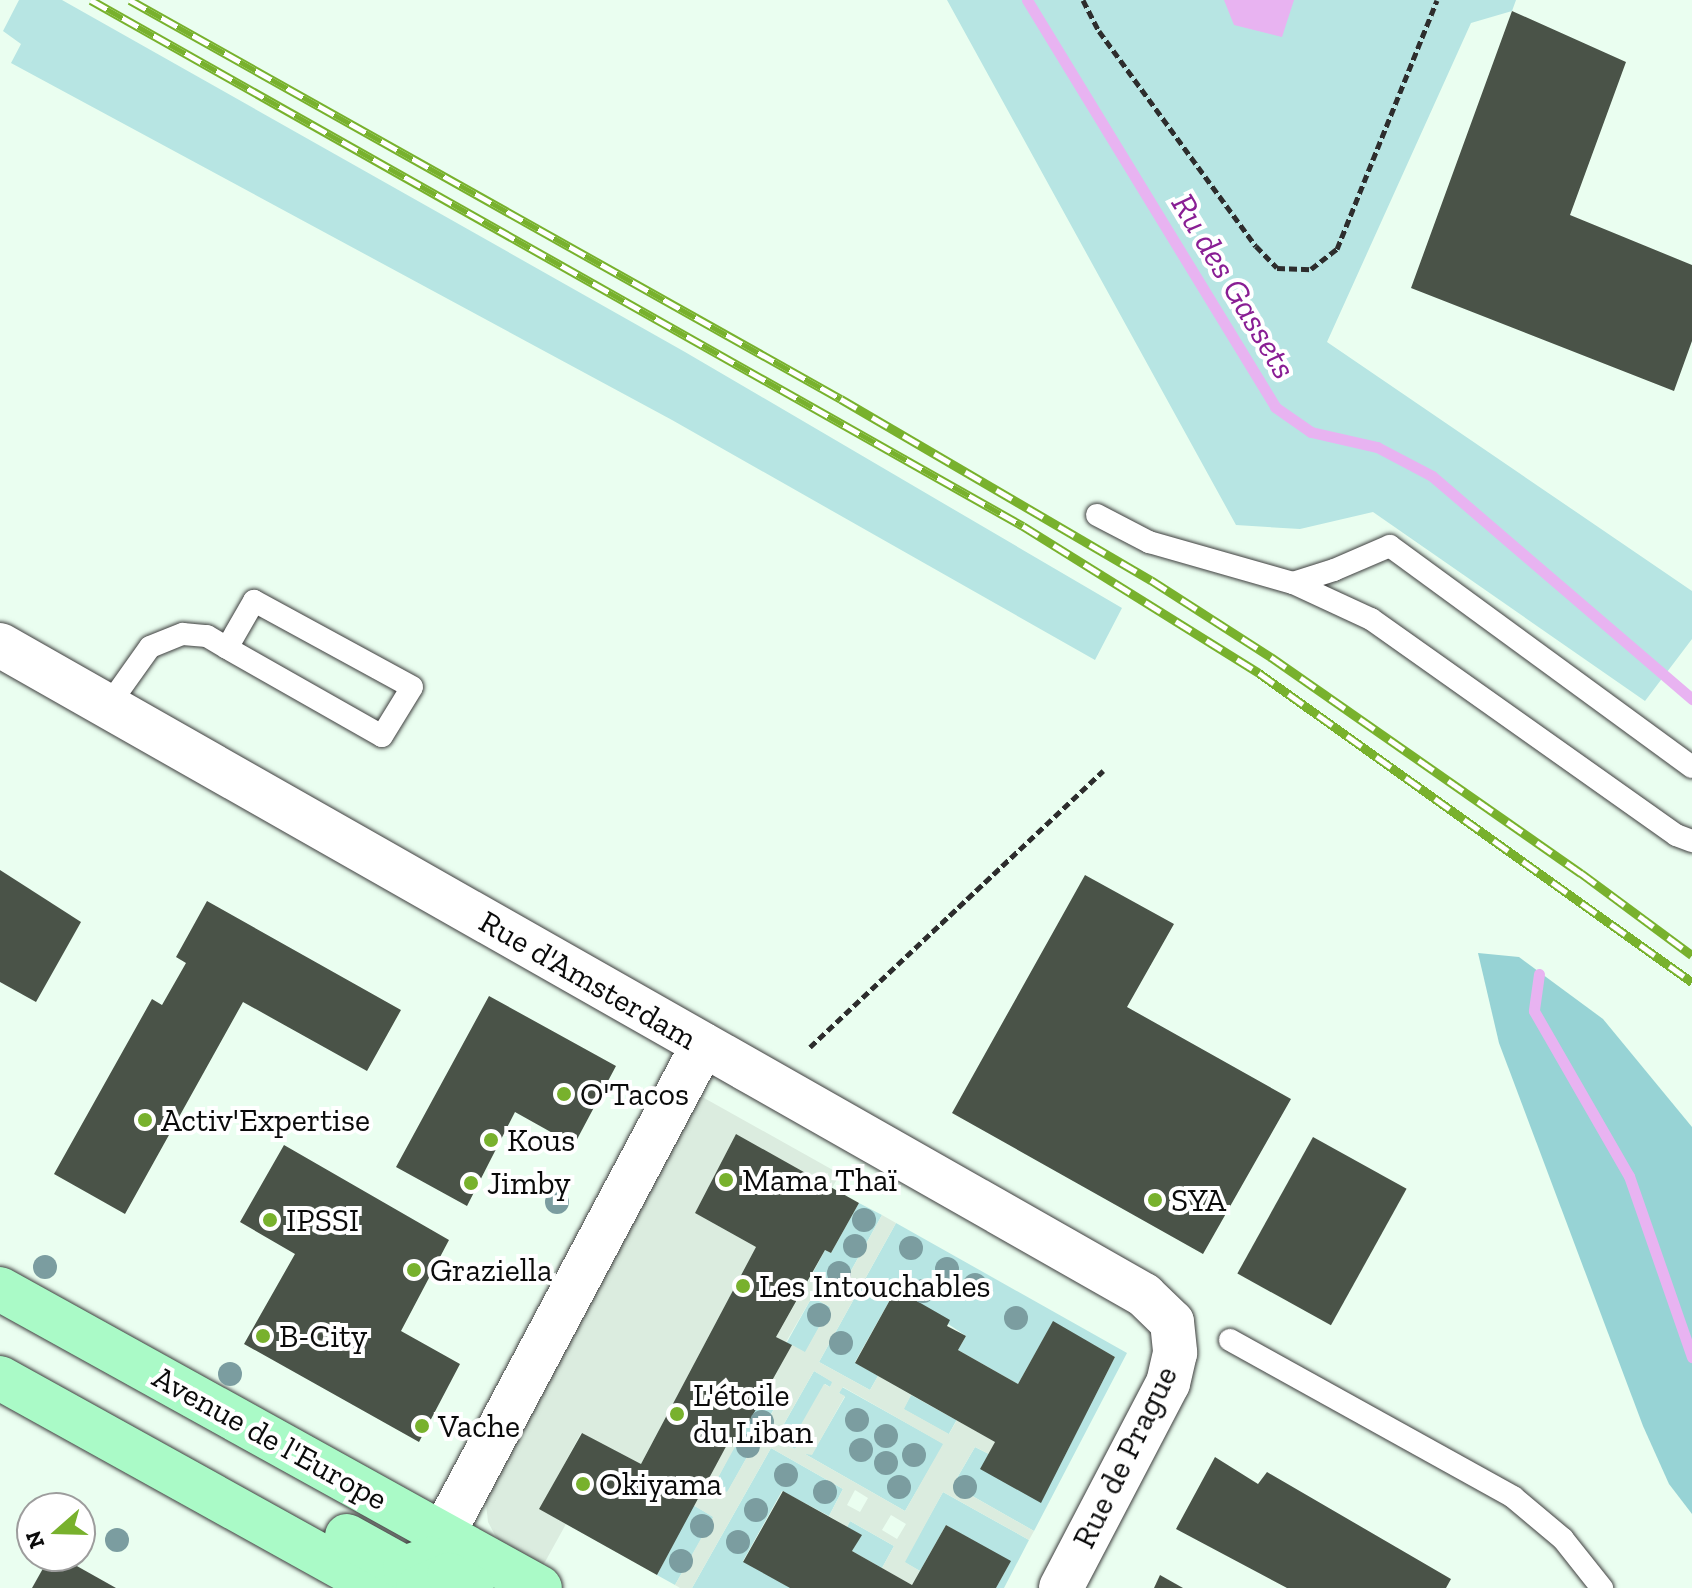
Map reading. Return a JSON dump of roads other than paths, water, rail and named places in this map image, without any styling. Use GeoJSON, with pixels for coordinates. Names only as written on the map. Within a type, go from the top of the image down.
{"type":"FeatureCollection","features":[{"type":"Feature","properties":{"kind":"main road","name":"Avenue de l'Europe"},"geometry":{"type":"LineString","coordinates":[[0,1289],[430,1560],[540,1588]]}},
{"type":"Feature","properties":{"kind":"main road"},"geometry":{"type":"LineString","coordinates":[[0,1378],[379,1588]]}},
{"type":"Feature","properties":{"kind":"main road"},"geometry":{"type":"LineString","coordinates":[[58,1411],[113,1406],[405,1568],[430,1560],[472,1588]]}},
{"type":"Feature","properties":{"kind":"street","name":"Rue d'Amsterdam"},"geometry":{"type":"LineString","coordinates":[[0,645],[1144,1295],[1172,1322]]}},
{"type":"Feature","properties":{"kind":"street"},"geometry":{"type":"LineString","coordinates":[[430,1560],[703,1045]]}},
{"type":"Feature","properties":{"kind":"street","name":"Rue de Prague"},"geometry":{"type":"LineString","coordinates":[[1061,1588],[1168,1383],[1175,1353],[1172,1322]]}},
{"type":"Feature","properties":{"kind":"lane"},"geometry":{"type":"LineString","coordinates":[[1097,515],[1149,542],[1293,583],[1371,619],[1676,835],[1692,841]]}},
{"type":"Feature","properties":{"kind":"lane"},"geometry":{"type":"LineString","coordinates":[[1293,583],[1334,570],[1390,546],[1692,767]]}},
{"type":"Feature","properties":{"kind":"lane"},"geometry":{"type":"LineString","coordinates":[[108,706],[150,647],[183,634],[207,636],[227,648],[382,736],[412,687],[254,601],[227,648]]}},
{"type":"Feature","properties":{"kind":"lane"},"geometry":{"type":"LineString","coordinates":[[1230,1340],[1513,1497],[1563,1539],[1602,1588]]}},
{"type":"Feature","properties":{"kind":"waterway","name":"Ru des Gassets"},"geometry":{"type":"LineString","coordinates":[[1027,0],[1275,407],[1311,432],[1377,447],[1432,476],[1692,699]]}},
{"type":"Feature","properties":{"kind":"waterway","name":"Ru des Gassets"},"geometry":{"type":"LineString","coordinates":[[1539,974],[1534,1011],[1629,1176],[1692,1357]]}},
{"type":"Feature","properties":{"kind":"railway"},"geometry":{"type":"LineString","coordinates":[[91,0],[1023,526],[1259,673],[1692,982]]}},
{"type":"Feature","properties":{"kind":"railway"},"geometry":{"type":"LineString","coordinates":[[130,0],[841,399],[1151,580],[1271,657],[1581,873],[1692,955]]}},
{"type":"Feature","properties":{"kind":"place","name":"O'Tacos"},"geometry":{"type":"Point","coordinates":[564,1094]}},
{"type":"Feature","properties":{"kind":"place","name":"Activ'Expertise"},"geometry":{"type":"Point","coordinates":[145,1120]}},
{"type":"Feature","properties":{"kind":"place","name":"Kous"},"geometry":{"type":"Point","coordinates":[491,1140]}},
{"type":"Feature","properties":{"kind":"place","name":"Mama Thaï"},"geometry":{"type":"Point","coordinates":[726,1180]}},
{"type":"Feature","properties":{"kind":"place","name":"Jimby"},"geometry":{"type":"Point","coordinates":[471,1183]}},
{"type":"Feature","properties":{"kind":"place","name":"SYA"},"geometry":{"type":"Point","coordinates":[1155,1200]}},
{"type":"Feature","properties":{"kind":"place","name":"IPSSI"},"geometry":{"type":"Point","coordinates":[270,1220]}},
{"type":"Feature","properties":{"kind":"place","name":"Graziella"},"geometry":{"type":"Point","coordinates":[414,1270]}},
{"type":"Feature","properties":{"kind":"place","name":"Les Intouchables"},"geometry":{"type":"Point","coordinates":[743,1286]}},
{"type":"Feature","properties":{"kind":"place","name":"B-City"},"geometry":{"type":"Point","coordinates":[263,1336]}},
{"type":"Feature","properties":{"kind":"place","name":"L'étoile du Liban"},"geometry":{"type":"Point","coordinates":[677,1414]}},
{"type":"Feature","properties":{"kind":"place","name":"Vache"},"geometry":{"type":"Point","coordinates":[422,1426]}},
{"type":"Feature","properties":{"kind":"place","name":"Okiyama"},"geometry":{"type":"Point","coordinates":[583,1484]}}]}
